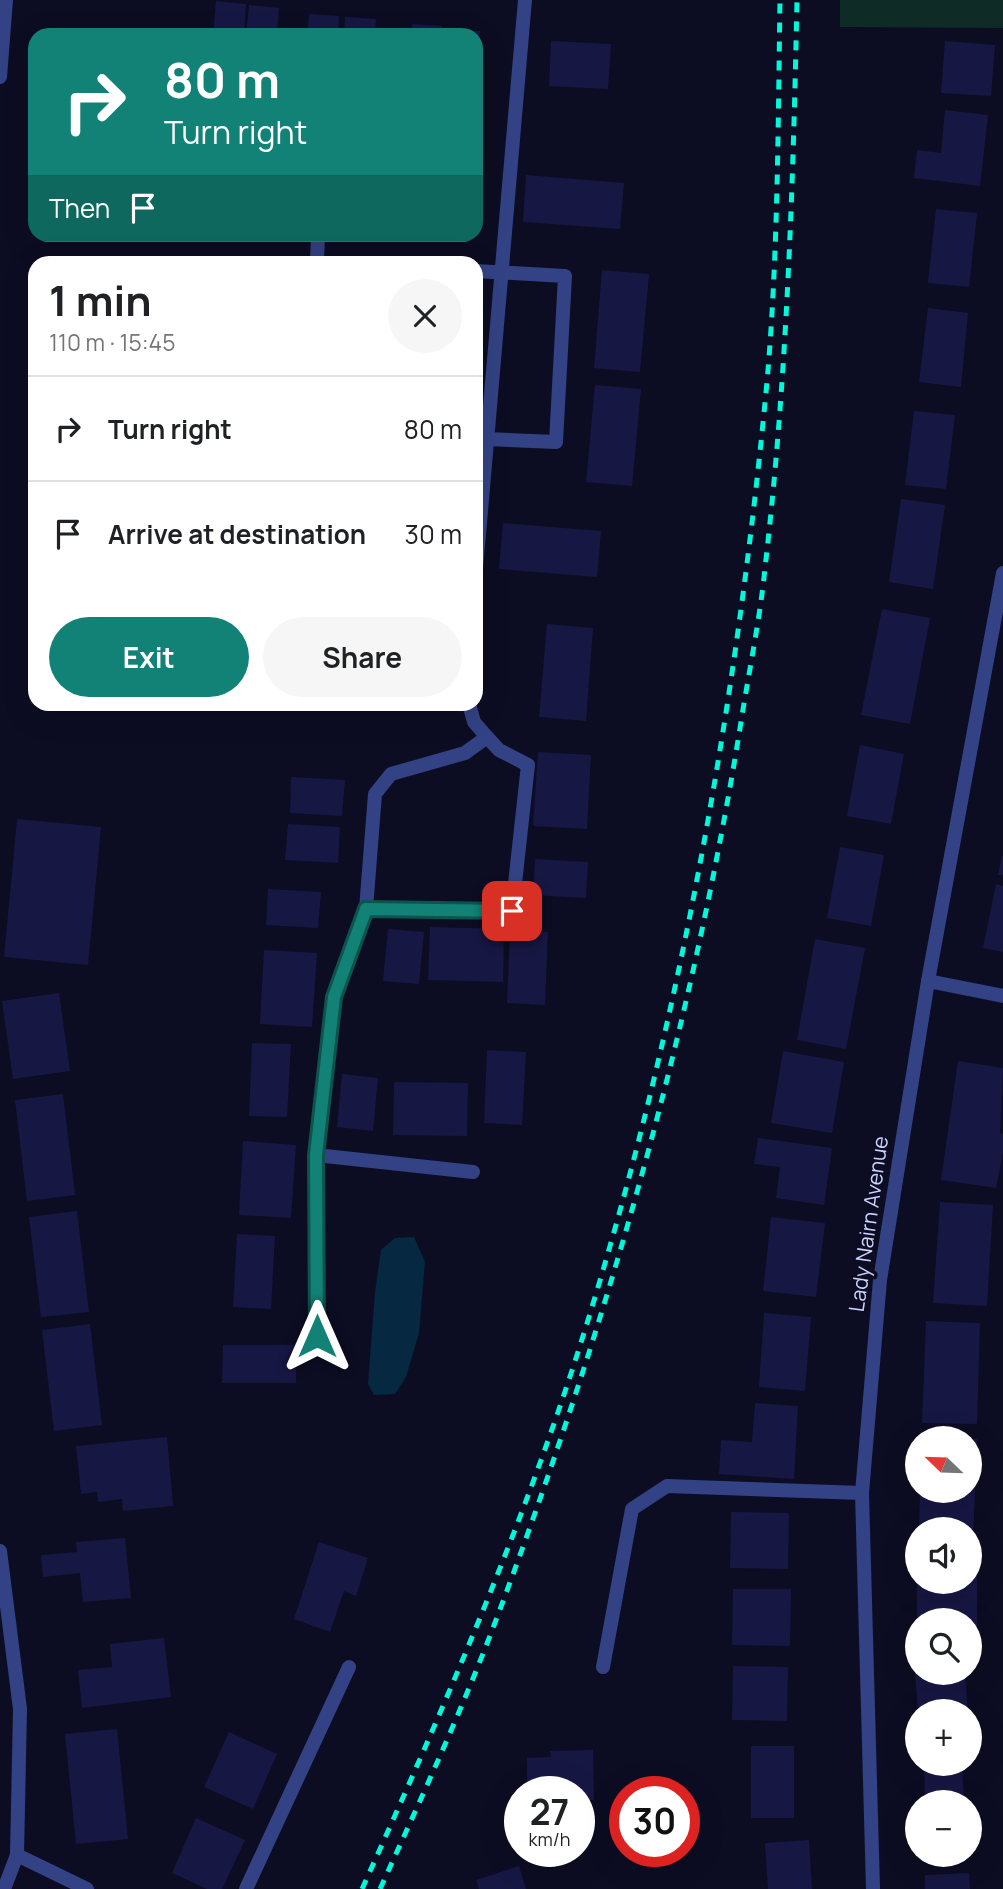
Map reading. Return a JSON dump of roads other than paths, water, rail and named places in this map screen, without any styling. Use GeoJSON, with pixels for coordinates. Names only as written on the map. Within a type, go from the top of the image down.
{"type":"FeatureCollection","features":[{"type":"Feature","properties":{"kind":"street"},"geometry":{"type":"LineString","coordinates":[[0,77],[6,0]]}},
{"type":"Feature","properties":{"kind":"street"},"geometry":{"type":"LineString","coordinates":[[483,478],[525,0]]}},
{"type":"Feature","properties":{"kind":"street"},"geometry":{"type":"LineString","coordinates":[[483,271],[565,276],[556,442],[486,439]]}},
{"type":"Feature","properties":{"kind":"street","name":"Lady Nairn Avenue"},"geometry":{"type":"LineString","coordinates":[[873,1889],[862,1493],[880,1280],[928,981],[1003,573]]}},
{"type":"Feature","properties":{"kind":"street"},"geometry":{"type":"LineString","coordinates":[[366,909],[512,911],[528,765],[499,750],[474,722],[471,711]]}},
{"type":"Feature","properties":{"kind":"street"},"geometry":{"type":"LineString","coordinates":[[317,1336],[316,1155],[334,997],[366,909],[374,794],[391,774],[465,753],[488,737]]}},
{"type":"Feature","properties":{"kind":"street"},"geometry":{"type":"LineString","coordinates":[[928,981],[1003,996]]}},
{"type":"Feature","properties":{"kind":"street"},"geometry":{"type":"LineString","coordinates":[[316,1155],[473,1172]]}},
{"type":"Feature","properties":{"kind":"street"},"geometry":{"type":"LineString","coordinates":[[603,1667],[632,1509],[667,1486],[862,1493]]}},
{"type":"Feature","properties":{"kind":"street"},"geometry":{"type":"LineString","coordinates":[[0,1551],[20,1709],[18,1855],[4,1889]]}},
{"type":"Feature","properties":{"kind":"street"},"geometry":{"type":"LineString","coordinates":[[246,1889],[349,1667]]}},
{"type":"Feature","properties":{"kind":"street"},"geometry":{"type":"LineString","coordinates":[[18,1855],[87,1889]]}},
{"type":"Feature","properties":{"kind":"water"},"geometry":{"type":"Polygon","coordinates":[[[414,1237],[425,1262],[419,1333],[406,1377],[395,1394],[374,1395],[368,1384],[381,1250],[395,1238],[414,1237]]]}},
{"type":"Feature","properties":{"kind":"railway"},"geometry":{"type":"LineString","coordinates":[[362,1889],[505,1557],[555,1421],[614,1234],[674,994],[720,750],[754,505],[767,382],[773,287],[780,0]]}},
{"type":"Feature","properties":{"kind":"railway"},"geometry":{"type":"LineString","coordinates":[[380,1889],[480,1661],[572,1406],[640,1182],[697,954],[721,838],[754,645],[773,497],[788,284],[797,0]]}}]}
